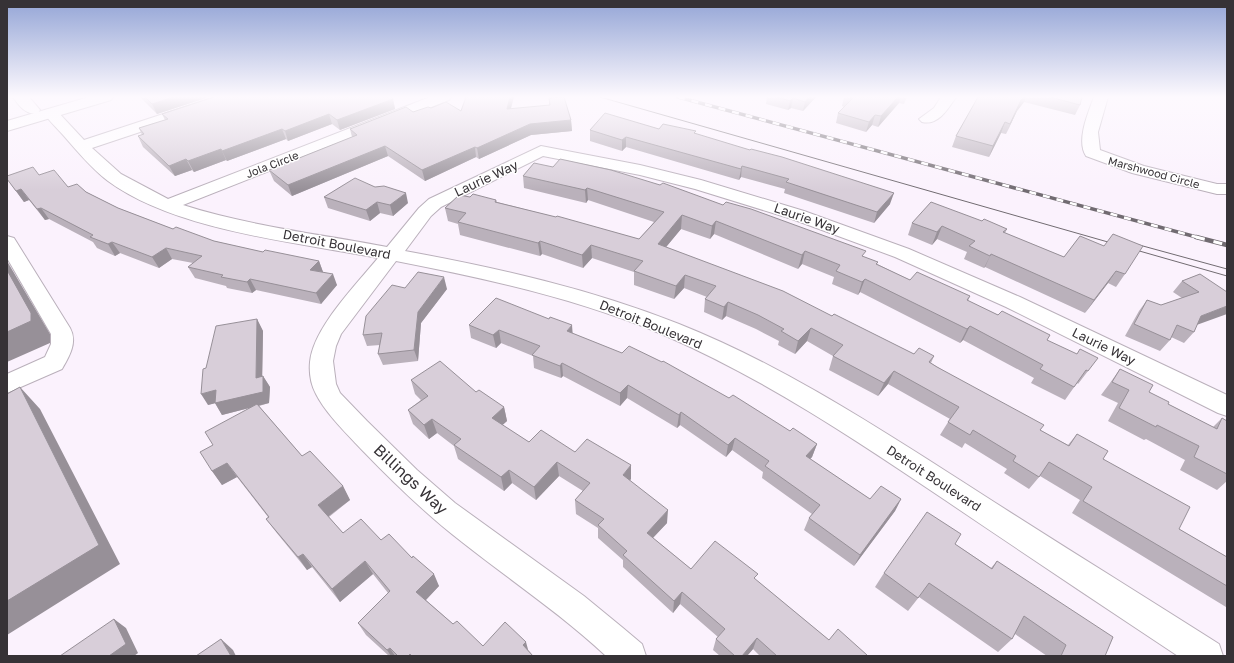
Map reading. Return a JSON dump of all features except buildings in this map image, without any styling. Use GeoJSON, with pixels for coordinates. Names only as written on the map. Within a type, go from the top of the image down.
{"type":"FeatureCollection","features":[{"type":"Feature","properties":{"kind":"street","name":"Detroit Boulevard"},"geometry":{"type":"LineString","coordinates":[[68,128],[101,167],[122,184],[166,205],[226,223],[391,254],[532,283],[583,297],[673,330],[741,362],[797,392],[850,424],[1207,656]]}},
{"type":"Feature","properties":{"kind":"street"},"geometry":{"type":"LineString","coordinates":[[82,146],[138,128]]}},
{"type":"Feature","properties":{"kind":"street","name":"Jola Circle"},"geometry":{"type":"LineString","coordinates":[[166,205],[366,128]]}},
{"type":"Feature","properties":{"kind":"street","name":"Marshwood Circle"},"geometry":{"type":"LineString","coordinates":[[1091,128],[1090,132],[1092,153],[1109,161],[1217,189],[1227,189]]}},
{"type":"Feature","properties":{"kind":"street","name":"Laurie Way"},"geometry":{"type":"LineString","coordinates":[[391,254],[435,203],[542,151],[640,170],[701,185],[784,210],[849,233],[1013,302],[1227,406]]}},
{"type":"Feature","properties":{"kind":"street"},"geometry":{"type":"LineString","coordinates":[[7,242],[62,334],[62,344],[54,363],[7,384]]}},
{"type":"Feature","properties":{"kind":"street","name":"Billings Way"},"geometry":{"type":"LineString","coordinates":[[391,254],[341,317],[325,344],[321,359],[321,375],[327,394],[394,466],[439,506],[472,533],[564,600],[630,656]]}},
{"type":"Feature","properties":{"kind":"tram line"},"geometry":{"type":"LineString","coordinates":[[708,128],[1227,276]]}},
{"type":"Feature","properties":{"kind":"tram line"},"geometry":{"type":"LineString","coordinates":[[1132,243],[1227,269]]}},
{"type":"Feature","properties":{"kind":"railway"},"geometry":{"type":"LineString","coordinates":[[793,128],[1200,238]]}},
{"type":"Feature","properties":{"kind":"railway"},"geometry":{"type":"LineString","coordinates":[[1196,237],[1227,245]]}}]}
